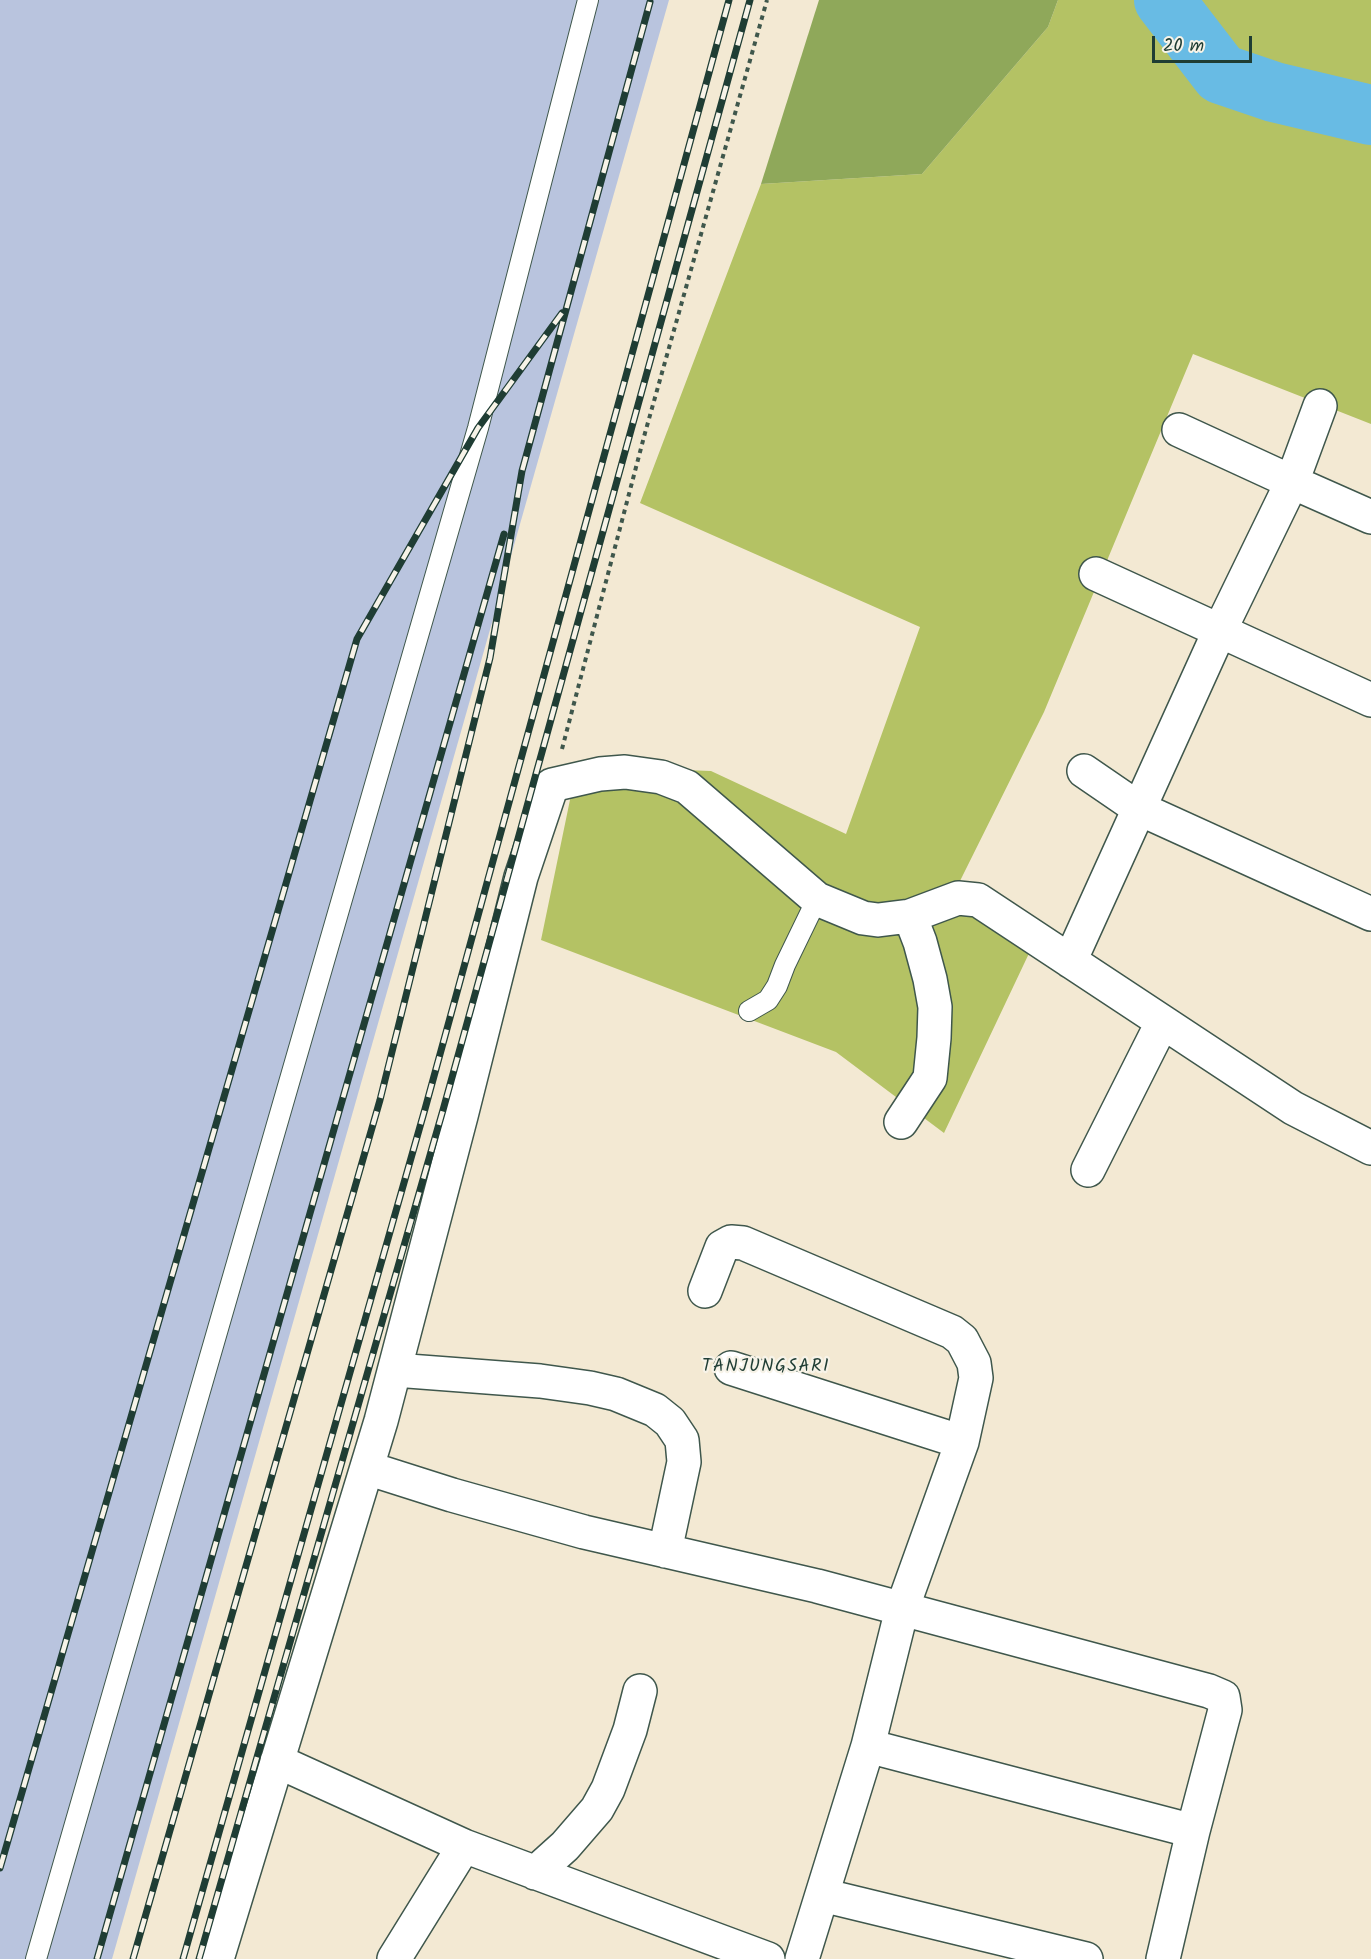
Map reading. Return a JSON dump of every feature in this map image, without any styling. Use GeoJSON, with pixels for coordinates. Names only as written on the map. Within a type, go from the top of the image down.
{"type":"FeatureCollection","features":[{"type":"Feature","properties":{"kind":"street"},"geometry":{"type":"LineString","coordinates":[[1070,961],[1220,630],[1292,482],[1320,406]]}},
{"type":"Feature","properties":{"kind":"street"},"geometry":{"type":"LineString","coordinates":[[1179,430],[1371,517]]}},
{"type":"Feature","properties":{"kind":"street"},"geometry":{"type":"LineString","coordinates":[[1096,574],[1371,700]]}},
{"type":"Feature","properties":{"kind":"street"},"geometry":{"type":"LineString","coordinates":[[1084,771],[1138,808],[1371,914]]}},
{"type":"Feature","properties":{"kind":"street"},"geometry":{"type":"LineString","coordinates":[[217,1959],[395,1370],[521,877],[552,785],[600,774],[625,772],[661,777],[687,787],[817,899],[863,918],[878,920],[909,916],[958,898],[978,900],[1293,1108],[1371,1148]]}},
{"type":"Feature","properties":{"kind":"street"},"geometry":{"type":"LineString","coordinates":[[901,1122],[930,1078],[934,1038],[935,1007],[930,980],[920,942],[909,916]]}},
{"type":"Feature","properties":{"kind":"street"},"geometry":{"type":"LineString","coordinates":[[1088,1170],[1162,1023]]}},
{"type":"Feature","properties":{"kind":"street"},"geometry":{"type":"LineString","coordinates":[[705,1291],[722,1247],[732,1242],[743,1243],[952,1332],[962,1340],[974,1363],[976,1378],[962,1442],[902,1609],[868,1746],[802,1959]]}},
{"type":"Feature","properties":{"kind":"street"},"geometry":{"type":"LineString","coordinates":[[731,1368],[962,1442]]}},
{"type":"Feature","properties":{"kind":"street"},"geometry":{"type":"LineString","coordinates":[[395,1370],[540,1381],[590,1388],[616,1394],[655,1410],[670,1422],[682,1440],[684,1462],[665,1551]]}},
{"type":"Feature","properties":{"kind":"street"},"geometry":{"type":"LineString","coordinates":[[366,1468],[573,1529],[817,1586],[1209,1690],[1223,1697],[1225,1710],[1192,1831],[1163,1959]]}},
{"type":"Feature","properties":{"kind":"street"},"geometry":{"type":"LineString","coordinates":[[535,1873],[565,1846],[597,1809],[608,1789],[630,1730],[640,1691]]}},
{"type":"Feature","properties":{"kind":"street"},"geometry":{"type":"LineString","coordinates":[[868,1746],[1192,1831]]}},
{"type":"Feature","properties":{"kind":"street"},"geometry":{"type":"LineString","coordinates":[[277,1761],[464,1846],[768,1959]]}},
{"type":"Feature","properties":{"kind":"street"},"geometry":{"type":"LineString","coordinates":[[394,1959],[464,1846]]}},
{"type":"Feature","properties":{"kind":"street"},"geometry":{"type":"LineString","coordinates":[[822,1895],[1086,1959]]}},
{"type":"Feature","properties":{"kind":"lane"},"geometry":{"type":"LineString","coordinates":[[36,1959],[478,428],[588,0]]}},
{"type":"Feature","properties":{"kind":"lane"},"geometry":{"type":"LineString","coordinates":[[749,1011],[768,1000],[777,986],[817,899]]}},
{"type":"Feature","properties":{"kind":"path"},"geometry":{"type":"LineString","coordinates":[[552,785],[645,433],[767,0]]}},
{"type":"Feature","properties":{"kind":"shaded area"},"geometry":{"type":"Polygon","coordinates":[[[0,0],[669,0],[112,1959],[0,1959],[0,0]]]}},
{"type":"Feature","properties":{"kind":"green space"},"geometry":{"type":"Polygon","coordinates":[[[819,0],[1058,0],[1048,27],[922,174],[761,184],[819,0]]]}},
{"type":"Feature","properties":{"kind":"green space"},"geometry":{"type":"Polygon","coordinates":[[[1058,0],[1371,0],[1371,424],[1193,354],[1044,712],[957,887],[1041,928],[944,1133],[836,1052],[541,940],[577,766],[711,771],[846,834],[920,627],[640,503],[761,184],[922,174],[1048,27],[1058,0]]]}},
{"type":"Feature","properties":{"kind":"waterway"},"geometry":{"type":"LineString","coordinates":[[1164,0],[1221,74],[1274,92],[1371,115]]}},
{"type":"Feature","properties":{"kind":"railway"},"geometry":{"type":"LineString","coordinates":[[183,1959],[425,1109],[729,0]]}},
{"type":"Feature","properties":{"kind":"railway"},"geometry":{"type":"LineString","coordinates":[[199,1959],[443,1110],[750,0]]}},
{"type":"Feature","properties":{"kind":"railway"},"geometry":{"type":"LineString","coordinates":[[133,1959],[380,1100],[490,658],[522,471],[650,2]]}},
{"type":"Feature","properties":{"kind":"railway"},"geometry":{"type":"LineString","coordinates":[[0,1868],[357,639],[478,428],[562,313]]}},
{"type":"Feature","properties":{"kind":"railway"},"geometry":{"type":"LineString","coordinates":[[97,1959],[504,534]]}},
{"type":"Feature","properties":{"kind":"district","name":"TANJUNGSARI"},"geometry":{"type":"Point","coordinates":[766,1368]}}]}
